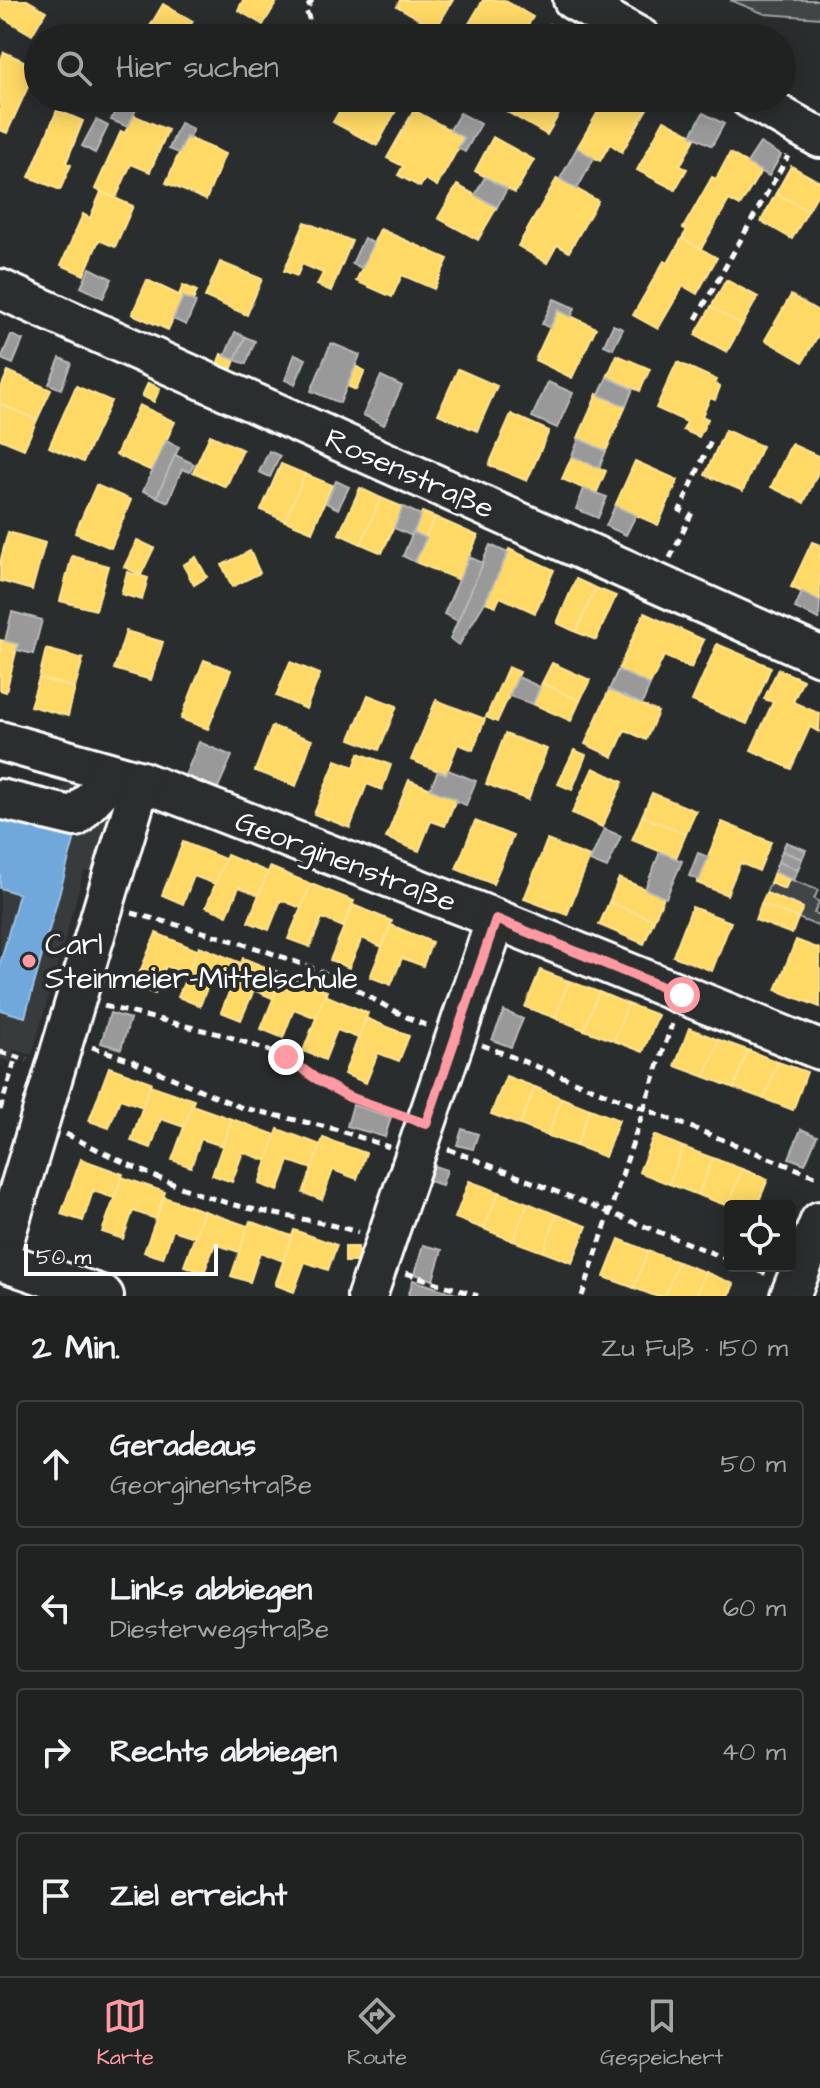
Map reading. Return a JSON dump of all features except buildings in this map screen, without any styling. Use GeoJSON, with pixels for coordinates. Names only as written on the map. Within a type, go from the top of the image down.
{"type":"FeatureCollection","features":[{"type":"Feature","properties":{"kind":"street"},"geometry":{"type":"LineString","coordinates":[[573,0],[616,24]]}},
{"type":"Feature","properties":{"kind":"street"},"geometry":{"type":"LineString","coordinates":[[774,112],[812,133]]}},
{"type":"Feature","properties":{"kind":"street","name":"Rosenstraße"},"geometry":{"type":"LineString","coordinates":[[0,289],[820,656]]}},
{"type":"Feature","properties":{"kind":"street","name":"Georginenstraße"},"geometry":{"type":"LineString","coordinates":[[0,741],[124,777],[496,919],[820,1050]]}},
{"type":"Feature","properties":{"kind":"street"},"geometry":{"type":"LineString","coordinates":[[0,799],[75,817],[99,792],[124,777]]}},
{"type":"Feature","properties":{"kind":"street"},"geometry":{"type":"LineString","coordinates":[[0,1254],[104,905],[124,777]]}},
{"type":"Feature","properties":{"kind":"street"},"geometry":{"type":"LineString","coordinates":[[377,1267],[496,919]]}},
{"type":"Feature","properties":{"kind":"street"},"geometry":{"type":"LineString","coordinates":[[790,1296],[820,1221]]}},
{"type":"Feature","properties":{"kind":"street"},"geometry":{"type":"LineString","coordinates":[[0,1261],[104,1296]]}},
{"type":"Feature","properties":{"kind":"path"},"geometry":{"type":"LineString","coordinates":[[311,24],[306,10],[312,0]]}},
{"type":"Feature","properties":{"kind":"path"},"geometry":{"type":"LineString","coordinates":[[696,319],[812,133]]}},
{"type":"Feature","properties":{"kind":"path"},"geometry":{"type":"LineString","coordinates":[[657,584],[691,515],[680,510],[711,441]]}},
{"type":"Feature","properties":{"kind":"path"},"geometry":{"type":"LineString","coordinates":[[104,905],[227,938],[326,974],[390,1010],[820,1178]]}},
{"type":"Feature","properties":{"kind":"path"},"geometry":{"type":"LineString","coordinates":[[582,1296],[682,995]]}},
{"type":"Feature","properties":{"kind":"path"},"geometry":{"type":"LineString","coordinates":[[76,999],[242,1042],[286,1057],[315,1078],[421,1139],[724,1258]]}},
{"type":"Feature","properties":{"kind":"path"},"geometry":{"type":"LineString","coordinates":[[64,1038],[128,1059],[240,1107],[335,1129],[421,1139]]}},
{"type":"Feature","properties":{"kind":"path"},"geometry":{"type":"LineString","coordinates":[[0,1110],[16,1057]]}},
{"type":"Feature","properties":{"kind":"path"},"geometry":{"type":"LineString","coordinates":[[39,1122],[187,1190],[243,1207],[320,1221],[377,1267],[478,1296]]}},
{"type":"Feature","properties":{"kind":"shaded area"},"geometry":{"type":"Polygon","coordinates":[[[730,0],[820,0],[820,18],[765,14],[730,0]]]}},
{"type":"Feature","properties":{"kind":"shaded area","name":"Carl Steinmeier-Mittelschule"},"geometry":{"type":"Polygon","coordinates":[[[0,780],[51,793],[75,781],[92,786],[110,807],[112,814],[93,872],[84,871],[32,1055],[14,1050],[11,1062],[1,1059],[0,1062],[0,780]]]}},
{"type":"Feature","properties":{"kind":"shaded area"},"geometry":{"type":"Polygon","coordinates":[[[789,879],[818,890],[814,899],[819,902],[814,913],[820,915],[820,927],[798,918],[802,907],[766,893],[770,883],[785,889],[789,879]]]}},
{"type":"Feature","properties":{"kind":"place","name":"Carl Steinmeier-Mittelschule"},"geometry":{"type":"Point","coordinates":[29,961]}},
{"type":"Feature","properties":{"kind":"route"},"geometry":{"type":"LineString","coordinates":[[286,1057],[349,1097],[426,1124],[496,919],[682,995]]}}]}
